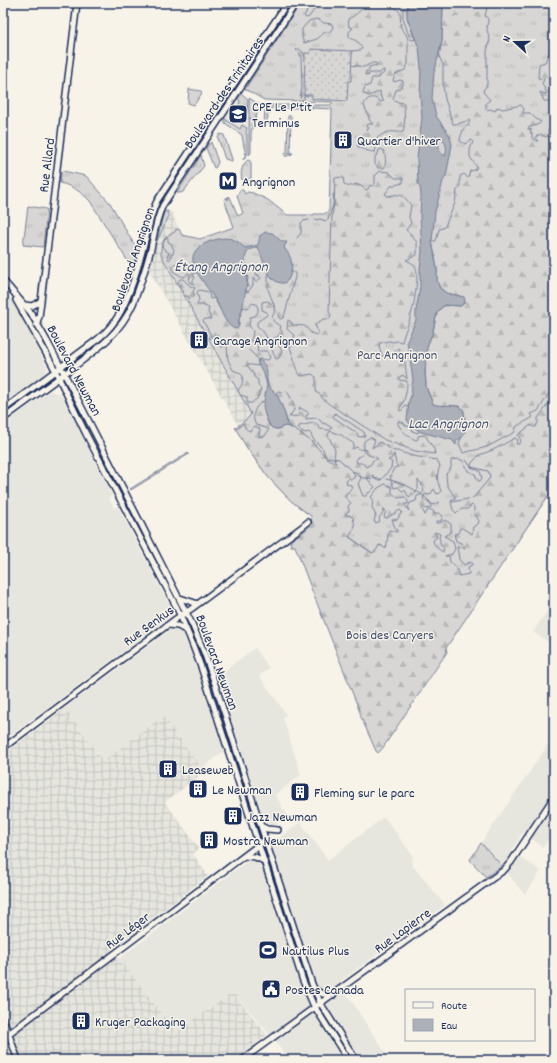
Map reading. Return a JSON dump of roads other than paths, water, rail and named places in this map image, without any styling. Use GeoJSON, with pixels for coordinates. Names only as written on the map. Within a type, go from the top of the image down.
{"type":"FeatureCollection","features":[{"type":"Feature","properties":{"kind":"main road","name":"Rue Allard"},"geometry":{"type":"LineString","coordinates":[[33,328],[37,323],[41,300],[77,3]]}},
{"type":"Feature","properties":{"kind":"main road","name":"Boulevard des Trinitaires"},"geometry":{"type":"LineString","coordinates":[[163,190],[287,3]]}},
{"type":"Feature","properties":{"kind":"main road","name":"Boulevard des Trinitaires"},"geometry":{"type":"LineString","coordinates":[[170,194],[296,3]]}},
{"type":"Feature","properties":{"kind":"main road","name":"Boulevard Angrignon"},"geometry":{"type":"LineString","coordinates":[[3,410],[107,332],[119,316],[126,302],[152,212],[163,190]]}},
{"type":"Feature","properties":{"kind":"main road","name":"Boulevard Angrignon"},"geometry":{"type":"LineString","coordinates":[[3,419],[108,341],[125,319],[132,306],[140,282],[160,212],[170,194]]}},
{"type":"Feature","properties":{"kind":"main road","name":"Boulevard Newman"},"geometry":{"type":"LineString","coordinates":[[3,280],[12,292],[33,328],[187,630],[201,667],[306,990],[315,1008],[348,1060]]}},
{"type":"Feature","properties":{"kind":"main road","name":"Boulevard Newman"},"geometry":{"type":"LineString","coordinates":[[12,292],[25,305],[37,323],[61,366],[187,612],[209,664],[314,990],[321,1004],[356,1060]]}},
{"type":"Feature","properties":{"kind":"main road"},"geometry":{"type":"LineString","coordinates":[[25,305],[32,306],[41,300]]}},
{"type":"Feature","properties":{"kind":"main road","name":"Rue Senkus"},"geometry":{"type":"LineString","coordinates":[[3,748],[308,522]]}},
{"type":"Feature","properties":{"kind":"main road"},"geometry":{"type":"LineString","coordinates":[[180,598],[198,604]]}},
{"type":"Feature","properties":{"kind":"main road"},"geometry":{"type":"LineString","coordinates":[[168,625],[178,626],[187,630]]}},
{"type":"Feature","properties":{"kind":"main road","name":"Rue Lapierre"},"geometry":{"type":"LineString","coordinates":[[242,1060],[504,870],[511,862],[554,797]]}},
{"type":"Feature","properties":{"kind":"main road"},"geometry":{"type":"LineString","coordinates":[[261,826],[267,829],[278,830]]}},
{"type":"Feature","properties":{"kind":"main road","name":"Rue Léger"},"geometry":{"type":"LineString","coordinates":[[3,1038],[246,856],[265,840]]}},
{"type":"Feature","properties":{"kind":"main road"},"geometry":{"type":"LineString","coordinates":[[246,856],[264,861]]}},
{"type":"Feature","properties":{"kind":"main road"},"geometry":{"type":"LineString","coordinates":[[314,990],[322,994],[333,995]]}},
{"type":"Feature","properties":{"kind":"main road"},"geometry":{"type":"LineString","coordinates":[[3,1018],[18,1060]]}},
{"type":"Feature","properties":{"kind":"water","name":"Lac Angrignon"},"geometry":{"type":"Polygon","coordinates":[[[408,3],[443,3],[442,41],[434,73],[432,99],[436,116],[450,136],[452,145],[446,176],[443,181],[435,212],[432,241],[437,269],[437,281],[440,288],[446,293],[464,297],[465,301],[461,306],[445,305],[437,313],[432,335],[427,348],[425,370],[426,387],[433,404],[453,405],[463,409],[466,428],[463,436],[456,441],[456,445],[452,440],[421,432],[407,420],[413,379],[407,341],[416,320],[422,251],[420,215],[421,195],[420,187],[418,185],[417,158],[422,118],[419,48],[407,18],[408,3]],[[436,136],[440,152],[445,156],[446,146],[441,137],[436,136]]]}},
{"type":"Feature","properties":{"kind":"water","name":"Étang Angrignon"},"geometry":{"type":"Polygon","coordinates":[[[265,232],[272,233],[281,241],[287,242],[284,247],[291,258],[291,274],[285,283],[279,283],[270,276],[258,247],[248,250],[245,258],[247,283],[238,328],[235,329],[225,320],[215,299],[199,275],[193,260],[194,253],[200,246],[221,238],[235,240],[245,248],[258,245],[260,236],[265,232]]]}},
{"type":"Feature","properties":{"kind":"water"},"geometry":{"type":"Polygon","coordinates":[[[258,359],[265,365],[270,389],[278,396],[285,413],[287,424],[292,428],[285,426],[278,429],[270,426],[263,407],[267,385],[264,374],[258,364],[258,359]]]}},
{"type":"Feature","properties":{"kind":"waterway"},"geometry":{"type":"LineString","coordinates":[[315,220],[328,220],[333,205],[334,193]]}},
{"type":"Feature","properties":{"kind":"waterway"},"geometry":{"type":"LineString","coordinates":[[297,238],[301,233],[301,223],[309,220]]}},
{"type":"Feature","properties":{"kind":"waterway"},"geometry":{"type":"LineString","coordinates":[[249,350],[259,360]]}},
{"type":"Feature","properties":{"kind":"waterway"},"geometry":{"type":"LineString","coordinates":[[291,427],[311,441],[326,457],[339,459],[355,474]]}},
{"type":"Feature","properties":{"kind":"waterway"},"geometry":{"type":"LineString","coordinates":[[452,502],[473,498],[489,479],[490,476],[488,471],[471,467],[466,460]]}},
{"type":"Feature","properties":{"kind":"waterway"},"geometry":{"type":"LineString","coordinates":[[357,475],[363,478],[381,479]]}},
{"type":"Feature","properties":{"kind":"waterway"},"geometry":{"type":"LineString","coordinates":[[386,479],[412,488],[433,505],[439,502]]}},
{"type":"Feature","properties":{"kind":"place","name":"CPE Le P'tit Terminus"},"geometry":{"type":"Point","coordinates":[238,114]}},
{"type":"Feature","properties":{"kind":"place","name":"Quartier d'hiver"},"geometry":{"type":"Point","coordinates":[343,140]}},
{"type":"Feature","properties":{"kind":"place","name":"Angrignon"},"geometry":{"type":"Point","coordinates":[228,181]}},
{"type":"Feature","properties":{"kind":"place","name":"Garage Angrignon"},"geometry":{"type":"Point","coordinates":[199,340]}},
{"type":"Feature","properties":{"kind":"place","name":"Leaseweb"},"geometry":{"type":"Point","coordinates":[168,769]}},
{"type":"Feature","properties":{"kind":"place","name":"Le Newman"},"geometry":{"type":"Point","coordinates":[198,789]}},
{"type":"Feature","properties":{"kind":"place","name":"Fleming sur le parc"},"geometry":{"type":"Point","coordinates":[300,792]}},
{"type":"Feature","properties":{"kind":"place","name":"Jazz Newman"},"geometry":{"type":"Point","coordinates":[233,816]}},
{"type":"Feature","properties":{"kind":"place","name":"Mostra Newman"},"geometry":{"type":"Point","coordinates":[209,840]}},
{"type":"Feature","properties":{"kind":"place","name":"Nautilus Plus"},"geometry":{"type":"Point","coordinates":[268,950]}},
{"type":"Feature","properties":{"kind":"place","name":"Postes Canada"},"geometry":{"type":"Point","coordinates":[271,989]}},
{"type":"Feature","properties":{"kind":"place","name":"Kruger Packaging"},"geometry":{"type":"Point","coordinates":[81,1021]}},
{"type":"Feature","properties":{"kind":"park label","name":"Parc Angrignon"},"geometry":{"type":"Point","coordinates":[397,354]}},
{"type":"Feature","properties":{"kind":"park label","name":"Bois des Caryers"},"geometry":{"type":"Point","coordinates":[390,634]}}]}
